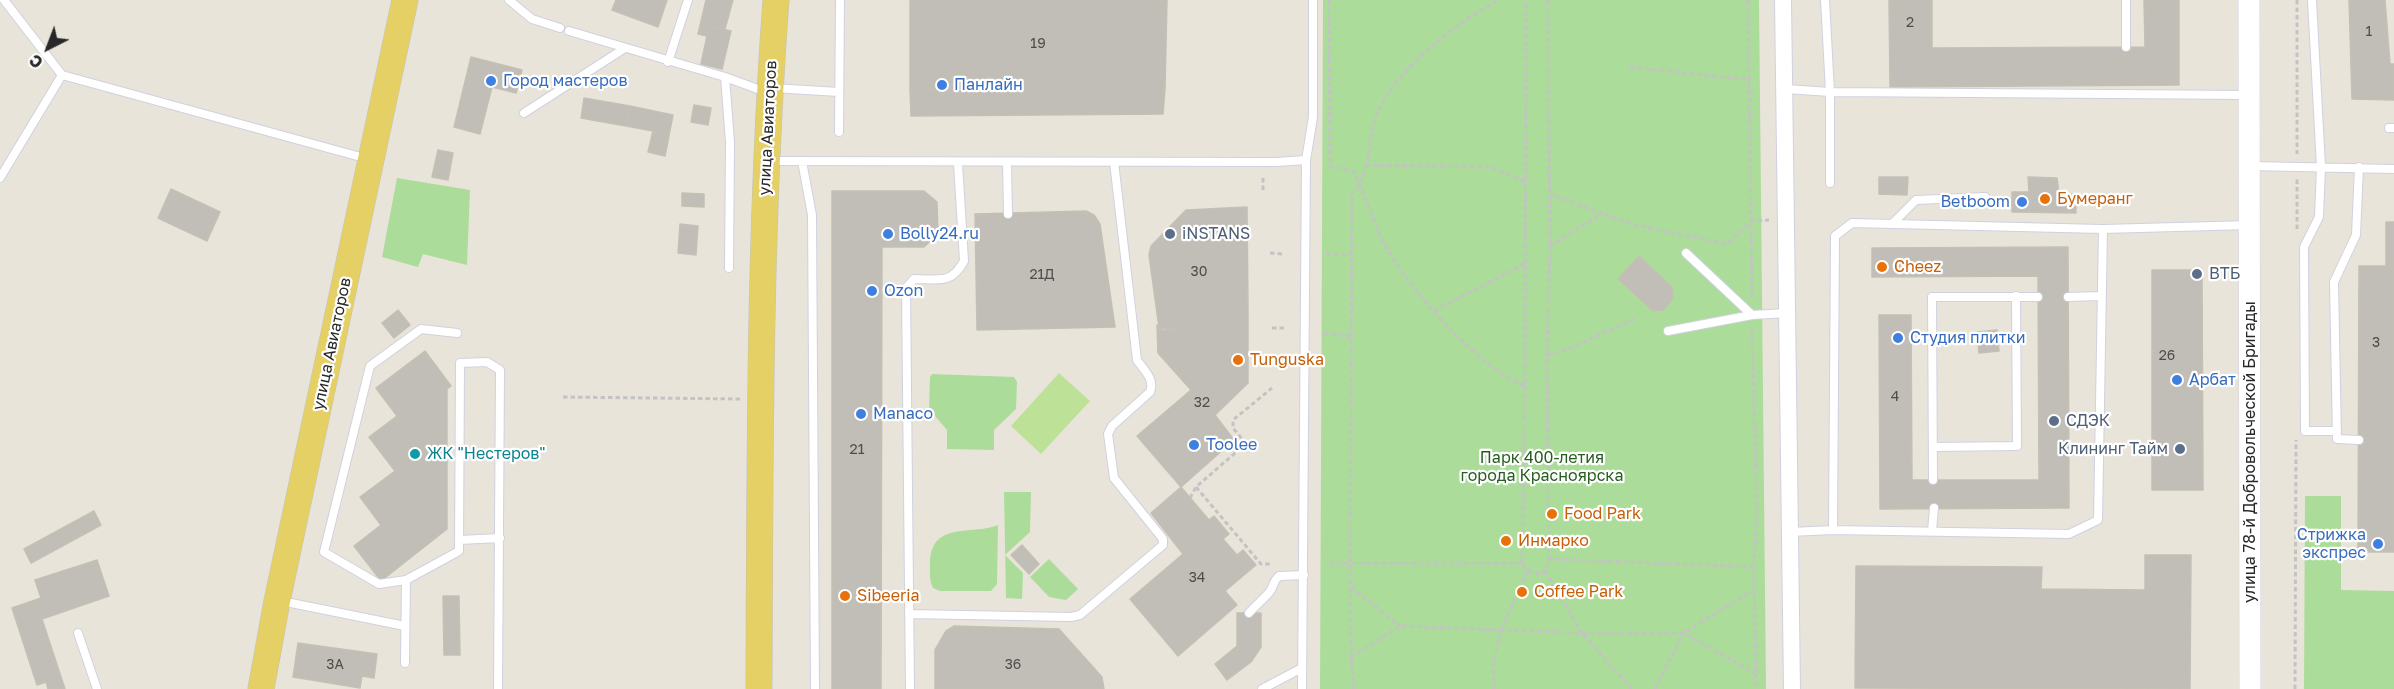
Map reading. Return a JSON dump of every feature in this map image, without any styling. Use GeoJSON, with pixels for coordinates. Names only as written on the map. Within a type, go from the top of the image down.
{"type":"FeatureCollection","features":[{"type":"Feature","properties":{"kind":"main road","name":"улица Авиаторов"},"geometry":{"type":"LineString","coordinates":[[261,689],[277,601],[405,0]]}},
{"type":"Feature","properties":{"kind":"main road","name":"улица Авиаторов"},"geometry":{"type":"LineString","coordinates":[[759,689],[760,400],[766,162],[776,0]]}},
{"type":"Feature","properties":{"kind":"street"},"geometry":{"type":"LineString","coordinates":[[1784,0],[1792,689]]}},
{"type":"Feature","properties":{"kind":"street","name":"улица 78-й Добровольческой Бригады"},"geometry":{"type":"LineString","coordinates":[[2249,0],[2250,689]]}},
{"type":"Feature","properties":{"kind":"lane"},"geometry":{"type":"LineString","coordinates":[[4,0],[62,75],[371,160]]}},
{"type":"Feature","properties":{"kind":"lane"},"geometry":{"type":"LineString","coordinates":[[509,0],[531,19],[560,28]]}},
{"type":"Feature","properties":{"kind":"lane"},"geometry":{"type":"LineString","coordinates":[[668,62],[688,0]]}},
{"type":"Feature","properties":{"kind":"lane"},"geometry":{"type":"LineString","coordinates":[[839,132],[840,0]]}},
{"type":"Feature","properties":{"kind":"lane"},"geometry":{"type":"LineString","coordinates":[[1302,689],[1306,160],[1313,117],[1313,0]]}},
{"type":"Feature","properties":{"kind":"lane"},"geometry":{"type":"LineString","coordinates":[[1825,0],[1830,92],[1830,183]]}},
{"type":"Feature","properties":{"kind":"lane"},"geometry":{"type":"LineString","coordinates":[[2126,0],[2126,47]]}},
{"type":"Feature","properties":{"kind":"lane"},"geometry":{"type":"LineString","coordinates":[[2312,0],[2321,167],[2319,217],[2304,247],[2305,431],[2337,431]]}},
{"type":"Feature","properties":{"kind":"lane"},"geometry":{"type":"LineString","coordinates":[[569,31],[769,91],[839,92]]}},
{"type":"Feature","properties":{"kind":"lane"},"geometry":{"type":"LineString","coordinates":[[524,112],[625,48]]}},
{"type":"Feature","properties":{"kind":"lane"},"geometry":{"type":"LineString","coordinates":[[0,178],[62,75]]}},
{"type":"Feature","properties":{"kind":"lane"},"geometry":{"type":"LineString","coordinates":[[724,77],[730,142],[729,268]]}},
{"type":"Feature","properties":{"kind":"lane"},"geometry":{"type":"LineString","coordinates":[[1786,89],[1830,92],[2125,90],[2250,95]]}},
{"type":"Feature","properties":{"kind":"lane"},"geometry":{"type":"LineString","coordinates":[[766,162],[1007,163],[1306,160]]}},
{"type":"Feature","properties":{"kind":"lane"},"geometry":{"type":"LineString","coordinates":[[802,161],[812,215],[815,689]]}},
{"type":"Feature","properties":{"kind":"lane"},"geometry":{"type":"LineString","coordinates":[[909,614],[1071,617],[1080,615],[1163,545],[1163,539],[1114,478],[1108,434],[1112,426],[1150,392],[1152,386],[1151,380],[1137,360],[1114,162]]}},
{"type":"Feature","properties":{"kind":"lane"},"geometry":{"type":"LineString","coordinates":[[910,689],[906,288],[914,279],[946,279],[957,273],[963,261],[958,163]]}},
{"type":"Feature","properties":{"kind":"lane"},"geometry":{"type":"LineString","coordinates":[[1007,163],[1008,214]]}},
{"type":"Feature","properties":{"kind":"lane"},"geometry":{"type":"LineString","coordinates":[[2250,166],[2394,168]]}},
{"type":"Feature","properties":{"kind":"lane"},"geometry":{"type":"LineString","coordinates":[[2359,440],[2337,439],[2334,282],[2356,234],[2360,167]]}},
{"type":"Feature","properties":{"kind":"lane"},"geometry":{"type":"LineString","coordinates":[[1893,223],[1916,200],[1985,197]]}},
{"type":"Feature","properties":{"kind":"lane"},"geometry":{"type":"LineString","coordinates":[[1833,530],[1835,236],[1852,223],[2103,229],[2250,225]]}},
{"type":"Feature","properties":{"kind":"lane"},"geometry":{"type":"LineString","coordinates":[[1790,532],[1833,530],[2069,534],[2098,520],[2103,229]]}},
{"type":"Feature","properties":{"kind":"lane"},"geometry":{"type":"LineString","coordinates":[[1686,253],[1752,315]]}},
{"type":"Feature","properties":{"kind":"lane"},"geometry":{"type":"LineString","coordinates":[[2068,297],[2101,296]]}},
{"type":"Feature","properties":{"kind":"lane"},"geometry":{"type":"LineString","coordinates":[[1934,480],[1932,297],[2038,297]]}},
{"type":"Feature","properties":{"kind":"lane"},"geometry":{"type":"LineString","coordinates":[[1934,447],[2017,446],[2016,297]]}},
{"type":"Feature","properties":{"kind":"lane"},"geometry":{"type":"LineString","coordinates":[[1668,331],[1752,315],[1787,313]]}},
{"type":"Feature","properties":{"kind":"lane"},"geometry":{"type":"LineString","coordinates":[[457,333],[421,329],[370,366],[324,552],[379,584],[406,580],[459,551],[460,363],[487,362],[500,370],[498,689]]}},
{"type":"Feature","properties":{"kind":"lane"},"geometry":{"type":"LineString","coordinates":[[1932,531],[1934,508]]}},
{"type":"Feature","properties":{"kind":"lane"},"geometry":{"type":"LineString","coordinates":[[459,540],[500,538]]}},
{"type":"Feature","properties":{"kind":"lane"},"geometry":{"type":"LineString","coordinates":[[1249,613],[1270,591],[1278,576],[1304,575]]}},
{"type":"Feature","properties":{"kind":"lane"},"geometry":{"type":"LineString","coordinates":[[405,663],[406,580]]}},
{"type":"Feature","properties":{"kind":"lane"},"geometry":{"type":"LineString","coordinates":[[277,601],[405,626]]}},
{"type":"Feature","properties":{"kind":"lane"},"geometry":{"type":"LineString","coordinates":[[78,633],[96,689]]}},
{"type":"Feature","properties":{"kind":"lane"},"geometry":{"type":"LineString","coordinates":[[1262,689],[1302,668]]}},
{"type":"Feature","properties":{"kind":"path"},"geometry":{"type":"LineString","coordinates":[[1329,0],[1330,166],[1353,172],[1361,185],[1380,237],[1434,311],[1487,363],[1526,387]]}},
{"type":"Feature","properties":{"kind":"path"},"geometry":{"type":"LineString","coordinates":[[1354,689],[1351,657],[1350,562],[1352,193],[1361,185],[1378,113],[1394,86],[1432,48],[1473,14],[1499,0]]}},
{"type":"Feature","properties":{"kind":"path"},"geometry":{"type":"LineString","coordinates":[[1526,0],[1526,387],[1522,563],[1527,570],[1539,574],[1545,571],[1549,559],[1548,0]]}},
{"type":"Feature","properties":{"kind":"path"},"geometry":{"type":"LineString","coordinates":[[1748,0],[1757,507],[1754,567],[1756,689]]}},
{"type":"Feature","properties":{"kind":"path"},"geometry":{"type":"LineString","coordinates":[[1630,67],[1750,80]]}},
{"type":"Feature","properties":{"kind":"path"},"geometry":{"type":"LineString","coordinates":[[1365,165],[1491,167],[1525,182]]}},
{"type":"Feature","properties":{"kind":"path"},"geometry":{"type":"LineString","coordinates":[[1263,178],[1263,190]]}},
{"type":"Feature","properties":{"kind":"path"},"geometry":{"type":"LineString","coordinates":[[1549,194],[1631,224],[1727,244],[1752,220],[1770,220]]}},
{"type":"Feature","properties":{"kind":"path"},"geometry":{"type":"LineString","coordinates":[[1550,246],[1602,213]]}},
{"type":"Feature","properties":{"kind":"path"},"geometry":{"type":"LineString","coordinates":[[1270,254],[1283,254]]}},
{"type":"Feature","properties":{"kind":"path"},"geometry":{"type":"LineString","coordinates":[[1326,254],[1351,255]]}},
{"type":"Feature","properties":{"kind":"path"},"geometry":{"type":"LineString","coordinates":[[1434,311],[1526,263]]}},
{"type":"Feature","properties":{"kind":"path"},"geometry":{"type":"LineString","coordinates":[[1547,355],[1571,348],[1636,318]]}},
{"type":"Feature","properties":{"kind":"path"},"geometry":{"type":"LineString","coordinates":[[1272,328],[1286,328]]}},
{"type":"Feature","properties":{"kind":"path"},"geometry":{"type":"LineString","coordinates":[[1324,333],[1351,336]]}},
{"type":"Feature","properties":{"kind":"path"},"geometry":{"type":"LineString","coordinates":[[1190,498],[1196,487],[1242,447],[1242,440],[1233,428],[1233,420],[1272,388]]}},
{"type":"Feature","properties":{"kind":"path"},"geometry":{"type":"LineString","coordinates":[[563,397],[760,400]]}},
{"type":"Feature","properties":{"kind":"path"},"geometry":{"type":"LineString","coordinates":[[1196,487],[1261,564],[1272,564]]}},
{"type":"Feature","properties":{"kind":"path"},"geometry":{"type":"LineString","coordinates":[[1549,559],[1754,567]]}},
{"type":"Feature","properties":{"kind":"path"},"geometry":{"type":"LineString","coordinates":[[1329,562],[1522,563]]}},
{"type":"Feature","properties":{"kind":"path"},"geometry":{"type":"LineString","coordinates":[[1494,689],[1493,665],[1501,631],[1527,570]]}},
{"type":"Feature","properties":{"kind":"path"},"geometry":{"type":"LineString","coordinates":[[1545,571],[1582,633],[1632,689]]}},
{"type":"Feature","properties":{"kind":"path"},"geometry":{"type":"LineString","coordinates":[[1351,586],[1400,626]]}},
{"type":"Feature","properties":{"kind":"path"},"geometry":{"type":"LineString","coordinates":[[1655,689],[1683,633],[1754,591]]}},
{"type":"Feature","properties":{"kind":"path"},"geometry":{"type":"LineString","coordinates":[[1351,657],[1400,626],[1501,631],[1683,633],[1755,673]]}},
{"type":"Feature","properties":{"kind":"green space","name":"Парк 400-летия города Красноярска"},"geometry":{"type":"Polygon","coordinates":[[[1323,0],[1759,0],[1766,689],[1320,689],[1323,0]]]}},
{"type":"Feature","properties":{"kind":"green space"},"geometry":{"type":"Polygon","coordinates":[[[397,178],[470,190],[467,265],[423,254],[418,267],[382,257],[397,178]]]}},
{"type":"Feature","properties":{"kind":"green space"},"geometry":{"type":"Polygon","coordinates":[[[1059,373],[1090,401],[1041,454],[1011,426],[1059,373]]]}},
{"type":"Feature","properties":{"kind":"green space"},"geometry":{"type":"Polygon","coordinates":[[[932,374],[1014,377],[1017,382],[1016,409],[994,430],[994,450],[947,449],[947,430],[929,409],[932,374]]]}},
{"type":"Feature","properties":{"kind":"green space"},"geometry":{"type":"Polygon","coordinates":[[[1004,492],[1031,492],[1030,532],[1005,555],[1004,492]]]}},
{"type":"Feature","properties":{"kind":"green space"},"geometry":{"type":"Polygon","coordinates":[[[2305,496],[2341,496],[2341,590],[2394,591],[2394,689],[2304,689],[2305,496]]]}},
{"type":"Feature","properties":{"kind":"green space"},"geometry":{"type":"Polygon","coordinates":[[[998,525],[997,584],[991,591],[940,591],[933,588],[930,579],[930,565],[932,551],[937,541],[944,535],[954,532],[998,525]]]}},
{"type":"Feature","properties":{"kind":"green space"},"geometry":{"type":"Polygon","coordinates":[[[1005,555],[1023,573],[1022,599],[1006,598],[1005,555]]]}},
{"type":"Feature","properties":{"kind":"green space"},"geometry":{"type":"Polygon","coordinates":[[[1049,559],[1078,589],[1066,600],[1049,597],[1030,577],[1049,559]]]}},
{"type":"Feature","properties":{"kind":"building"},"geometry":{"type":"Polygon","coordinates":[[[616,0],[667,0],[658,27],[612,10],[616,0]]]}},
{"type":"Feature","properties":{"kind":"building"},"geometry":{"type":"Polygon","coordinates":[[[706,0],[733,0],[725,29],[709,26],[707,36],[698,34],[706,0]]]}},
{"type":"Feature","properties":{"kind":"building"},"geometry":{"type":"Polygon","coordinates":[[[910,0],[1167,0],[1165,89],[910,89],[910,0]]]}},
{"type":"Feature","properties":{"kind":"building"},"geometry":{"type":"Polygon","coordinates":[[[1889,0],[1932,0],[1932,48],[2145,47],[2144,0],[2179,0],[2179,85],[1890,87],[1889,0]]]}},
{"type":"Feature","properties":{"kind":"building"},"geometry":{"type":"Polygon","coordinates":[[[2349,0],[2385,0],[2390,64],[2394,64],[2394,100],[2352,99],[2349,0]]]}},
{"type":"Feature","properties":{"kind":"building"},"geometry":{"type":"Polygon","coordinates":[[[709,26],[731,31],[722,69],[701,64],[709,26]]]}},
{"type":"Feature","properties":{"kind":"building"},"geometry":{"type":"Polygon","coordinates":[[[471,57],[522,70],[516,93],[492,87],[480,134],[454,127],[471,57]]]}},
{"type":"Feature","properties":{"kind":"building"},"geometry":{"type":"Polygon","coordinates":[[[910,89],[1165,89],[1163,114],[911,116],[910,89]]]}},
{"type":"Feature","properties":{"kind":"building"},"geometry":{"type":"Polygon","coordinates":[[[584,98],[630,106],[626,126],[581,118],[584,98]]]}},
{"type":"Feature","properties":{"kind":"building"},"geometry":{"type":"Polygon","coordinates":[[[694,105],[711,108],[708,125],[691,122],[694,105]]]}},
{"type":"Feature","properties":{"kind":"building"},"geometry":{"type":"Polygon","coordinates":[[[630,106],[673,115],[665,156],[648,152],[653,131],[626,126],[630,106]]]}},
{"type":"Feature","properties":{"kind":"building"},"geometry":{"type":"Polygon","coordinates":[[[438,150],[453,153],[448,180],[432,177],[438,150]]]}},
{"type":"Feature","properties":{"kind":"building"},"geometry":{"type":"Polygon","coordinates":[[[1879,177],[1908,177],[1907,195],[1879,194],[1879,177]]]}},
{"type":"Feature","properties":{"kind":"building"},"geometry":{"type":"Polygon","coordinates":[[[2028,177],[2057,178],[2059,194],[2076,194],[2076,213],[2012,212],[2012,192],[2029,192],[2028,177]]]}},
{"type":"Feature","properties":{"kind":"building"},"geometry":{"type":"Polygon","coordinates":[[[171,189],[220,212],[207,241],[158,218],[171,189]]]}},
{"type":"Feature","properties":{"kind":"building"},"geometry":{"type":"Polygon","coordinates":[[[832,191],[924,191],[937,202],[938,234],[924,247],[882,247],[881,689],[832,689],[832,191]]]}},
{"type":"Feature","properties":{"kind":"building"},"geometry":{"type":"Polygon","coordinates":[[[682,193],[704,194],[704,207],[682,206],[682,193]]]}},
{"type":"Feature","properties":{"kind":"building"},"geometry":{"type":"Polygon","coordinates":[[[1247,207],[1248,308],[1195,310],[1195,324],[1190,331],[1159,328],[1149,255],[1151,246],[1186,210],[1247,207]]]}},
{"type":"Feature","properties":{"kind":"building"},"geometry":{"type":"Polygon","coordinates":[[[1086,211],[1094,215],[1100,224],[1115,327],[977,330],[975,214],[1086,211]]]}},
{"type":"Feature","properties":{"kind":"building"},"geometry":{"type":"Polygon","coordinates":[[[2386,222],[2394,222],[2394,552],[2358,552],[2359,266],[2386,266],[2386,222]]]}},
{"type":"Feature","properties":{"kind":"building"},"geometry":{"type":"Polygon","coordinates":[[[680,224],[698,226],[696,255],[678,253],[680,224]]]}},
{"type":"Feature","properties":{"kind":"building"},"geometry":{"type":"Polygon","coordinates":[[[2068,247],[2069,508],[1880,509],[1879,315],[1911,315],[1912,480],[2039,480],[2038,276],[1872,277],[1872,248],[2068,247]]]}},
{"type":"Feature","properties":{"kind":"building"},"geometry":{"type":"Polygon","coordinates":[[[1639,256],[1672,287],[1673,298],[1664,310],[1653,311],[1618,279],[1639,256]]]}},
{"type":"Feature","properties":{"kind":"building","name":"Арбат"},"geometry":{"type":"Polygon","coordinates":[[[2152,270],[2202,270],[2203,490],[2152,490],[2152,270]]]}},
{"type":"Feature","properties":{"kind":"building"},"geometry":{"type":"Polygon","coordinates":[[[1248,308],[1248,383],[1215,415],[1234,440],[1181,487],[1137,436],[1191,390],[1158,353],[1157,325],[1162,330],[1190,331],[1195,324],[1195,310],[1248,308]]]}},
{"type":"Feature","properties":{"kind":"building"},"geometry":{"type":"Polygon","coordinates":[[[398,310],[410,325],[394,338],[382,323],[398,310]]]}},
{"type":"Feature","properties":{"kind":"building"},"geometry":{"type":"Polygon","coordinates":[[[1997,330],[1999,351],[1979,353],[1977,332],[1997,330]]]}},
{"type":"Feature","properties":{"kind":"building","name":"ЖК \"Нестеров\""},"geometry":{"type":"Polygon","coordinates":[[[425,351],[451,386],[447,389],[447,529],[381,581],[354,546],[381,525],[360,497],[395,471],[369,437],[397,416],[376,388],[425,351]]]}},
{"type":"Feature","properties":{"kind":"building"},"geometry":{"type":"Polygon","coordinates":[[[1181,487],[1209,520],[1214,516],[1229,534],[1223,539],[1237,555],[1243,550],[1256,565],[1225,591],[1237,605],[1178,656],[1130,599],[1183,554],[1151,513],[1181,487]]]}},
{"type":"Feature","properties":{"kind":"building"},"geometry":{"type":"Polygon","coordinates":[[[94,511],[101,525],[31,563],[24,549],[94,511]]]}},
{"type":"Feature","properties":{"kind":"building"},"geometry":{"type":"Polygon","coordinates":[[[1022,545],[1039,564],[1029,574],[1011,555],[1022,545]]]}},
{"type":"Feature","properties":{"kind":"building"},"geometry":{"type":"Polygon","coordinates":[[[2145,555],[2191,555],[2190,689],[1855,688],[1856,566],[2042,567],[2041,589],[2145,590],[2145,555]]]}},
{"type":"Feature","properties":{"kind":"building"},"geometry":{"type":"Polygon","coordinates":[[[97,560],[109,596],[42,619],[65,689],[48,689],[46,682],[37,685],[12,608],[41,598],[35,580],[97,560]]]}},
{"type":"Feature","properties":{"kind":"building"},"geometry":{"type":"Polygon","coordinates":[[[443,596],[459,596],[460,655],[444,655],[443,596]]]}},
{"type":"Feature","properties":{"kind":"building"},"geometry":{"type":"Polygon","coordinates":[[[1237,613],[1261,613],[1261,647],[1251,662],[1227,680],[1215,664],[1237,646],[1237,613]]]}},
{"type":"Feature","properties":{"kind":"building"},"geometry":{"type":"Polygon","coordinates":[[[954,626],[1059,629],[1102,677],[1104,689],[935,689],[935,650],[946,631],[954,626]]]}},
{"type":"Feature","properties":{"kind":"building"},"geometry":{"type":"Polygon","coordinates":[[[298,643],[377,654],[374,678],[362,676],[360,688],[293,677],[298,643]]]}},
{"type":"Feature","properties":{"kind":"place","name":"Город мастеров"},"geometry":{"type":"Point","coordinates":[491,81]}},
{"type":"Feature","properties":{"kind":"place","name":"Панлайн"},"geometry":{"type":"Point","coordinates":[942,85]}},
{"type":"Feature","properties":{"kind":"place","name":"Бумеранг"},"geometry":{"type":"Point","coordinates":[2045,199]}},
{"type":"Feature","properties":{"kind":"place","name":"Betboom"},"geometry":{"type":"Point","coordinates":[2022,202]}},
{"type":"Feature","properties":{"kind":"place","name":"Bolly24.ru"},"geometry":{"type":"Point","coordinates":[888,234]}},
{"type":"Feature","properties":{"kind":"place","name":"iNSTANS"},"geometry":{"type":"Point","coordinates":[1170,234]}},
{"type":"Feature","properties":{"kind":"place","name":"Cheez"},"geometry":{"type":"Point","coordinates":[1882,267]}},
{"type":"Feature","properties":{"kind":"place","name":"ВТБ"},"geometry":{"type":"Point","coordinates":[2197,274]}},
{"type":"Feature","properties":{"kind":"place","name":"Ozon"},"geometry":{"type":"Point","coordinates":[872,291]}},
{"type":"Feature","properties":{"kind":"place","name":"Студия плитки"},"geometry":{"type":"Point","coordinates":[1898,338]}},
{"type":"Feature","properties":{"kind":"place","name":"Tunguska"},"geometry":{"type":"Point","coordinates":[1238,360]}},
{"type":"Feature","properties":{"kind":"place","name":"Арбат"},"geometry":{"type":"Point","coordinates":[2177,380]}},
{"type":"Feature","properties":{"kind":"place","name":"Manaco"},"geometry":{"type":"Point","coordinates":[861,414]}},
{"type":"Feature","properties":{"kind":"place","name":"СДЭК"},"geometry":{"type":"Point","coordinates":[2054,421]}},
{"type":"Feature","properties":{"kind":"place","name":"Toolee"},"geometry":{"type":"Point","coordinates":[1194,445]}},
{"type":"Feature","properties":{"kind":"place","name":"Клининг Тайм"},"geometry":{"type":"Point","coordinates":[2180,449]}},
{"type":"Feature","properties":{"kind":"place","name":"ЖК \"Нестеров\""},"geometry":{"type":"Point","coordinates":[415,454]}},
{"type":"Feature","properties":{"kind":"place","name":"Food Park"},"geometry":{"type":"Point","coordinates":[1552,514]}},
{"type":"Feature","properties":{"kind":"place","name":"Инмарко"},"geometry":{"type":"Point","coordinates":[1506,541]}},
{"type":"Feature","properties":{"kind":"place","name":"Стрижка экспрес"},"geometry":{"type":"Point","coordinates":[2378,544]}},
{"type":"Feature","properties":{"kind":"place","name":"Coffee Park"},"geometry":{"type":"Point","coordinates":[1522,592]}},
{"type":"Feature","properties":{"kind":"place","name":"Sibeeria"},"geometry":{"type":"Point","coordinates":[845,596]}}]}
